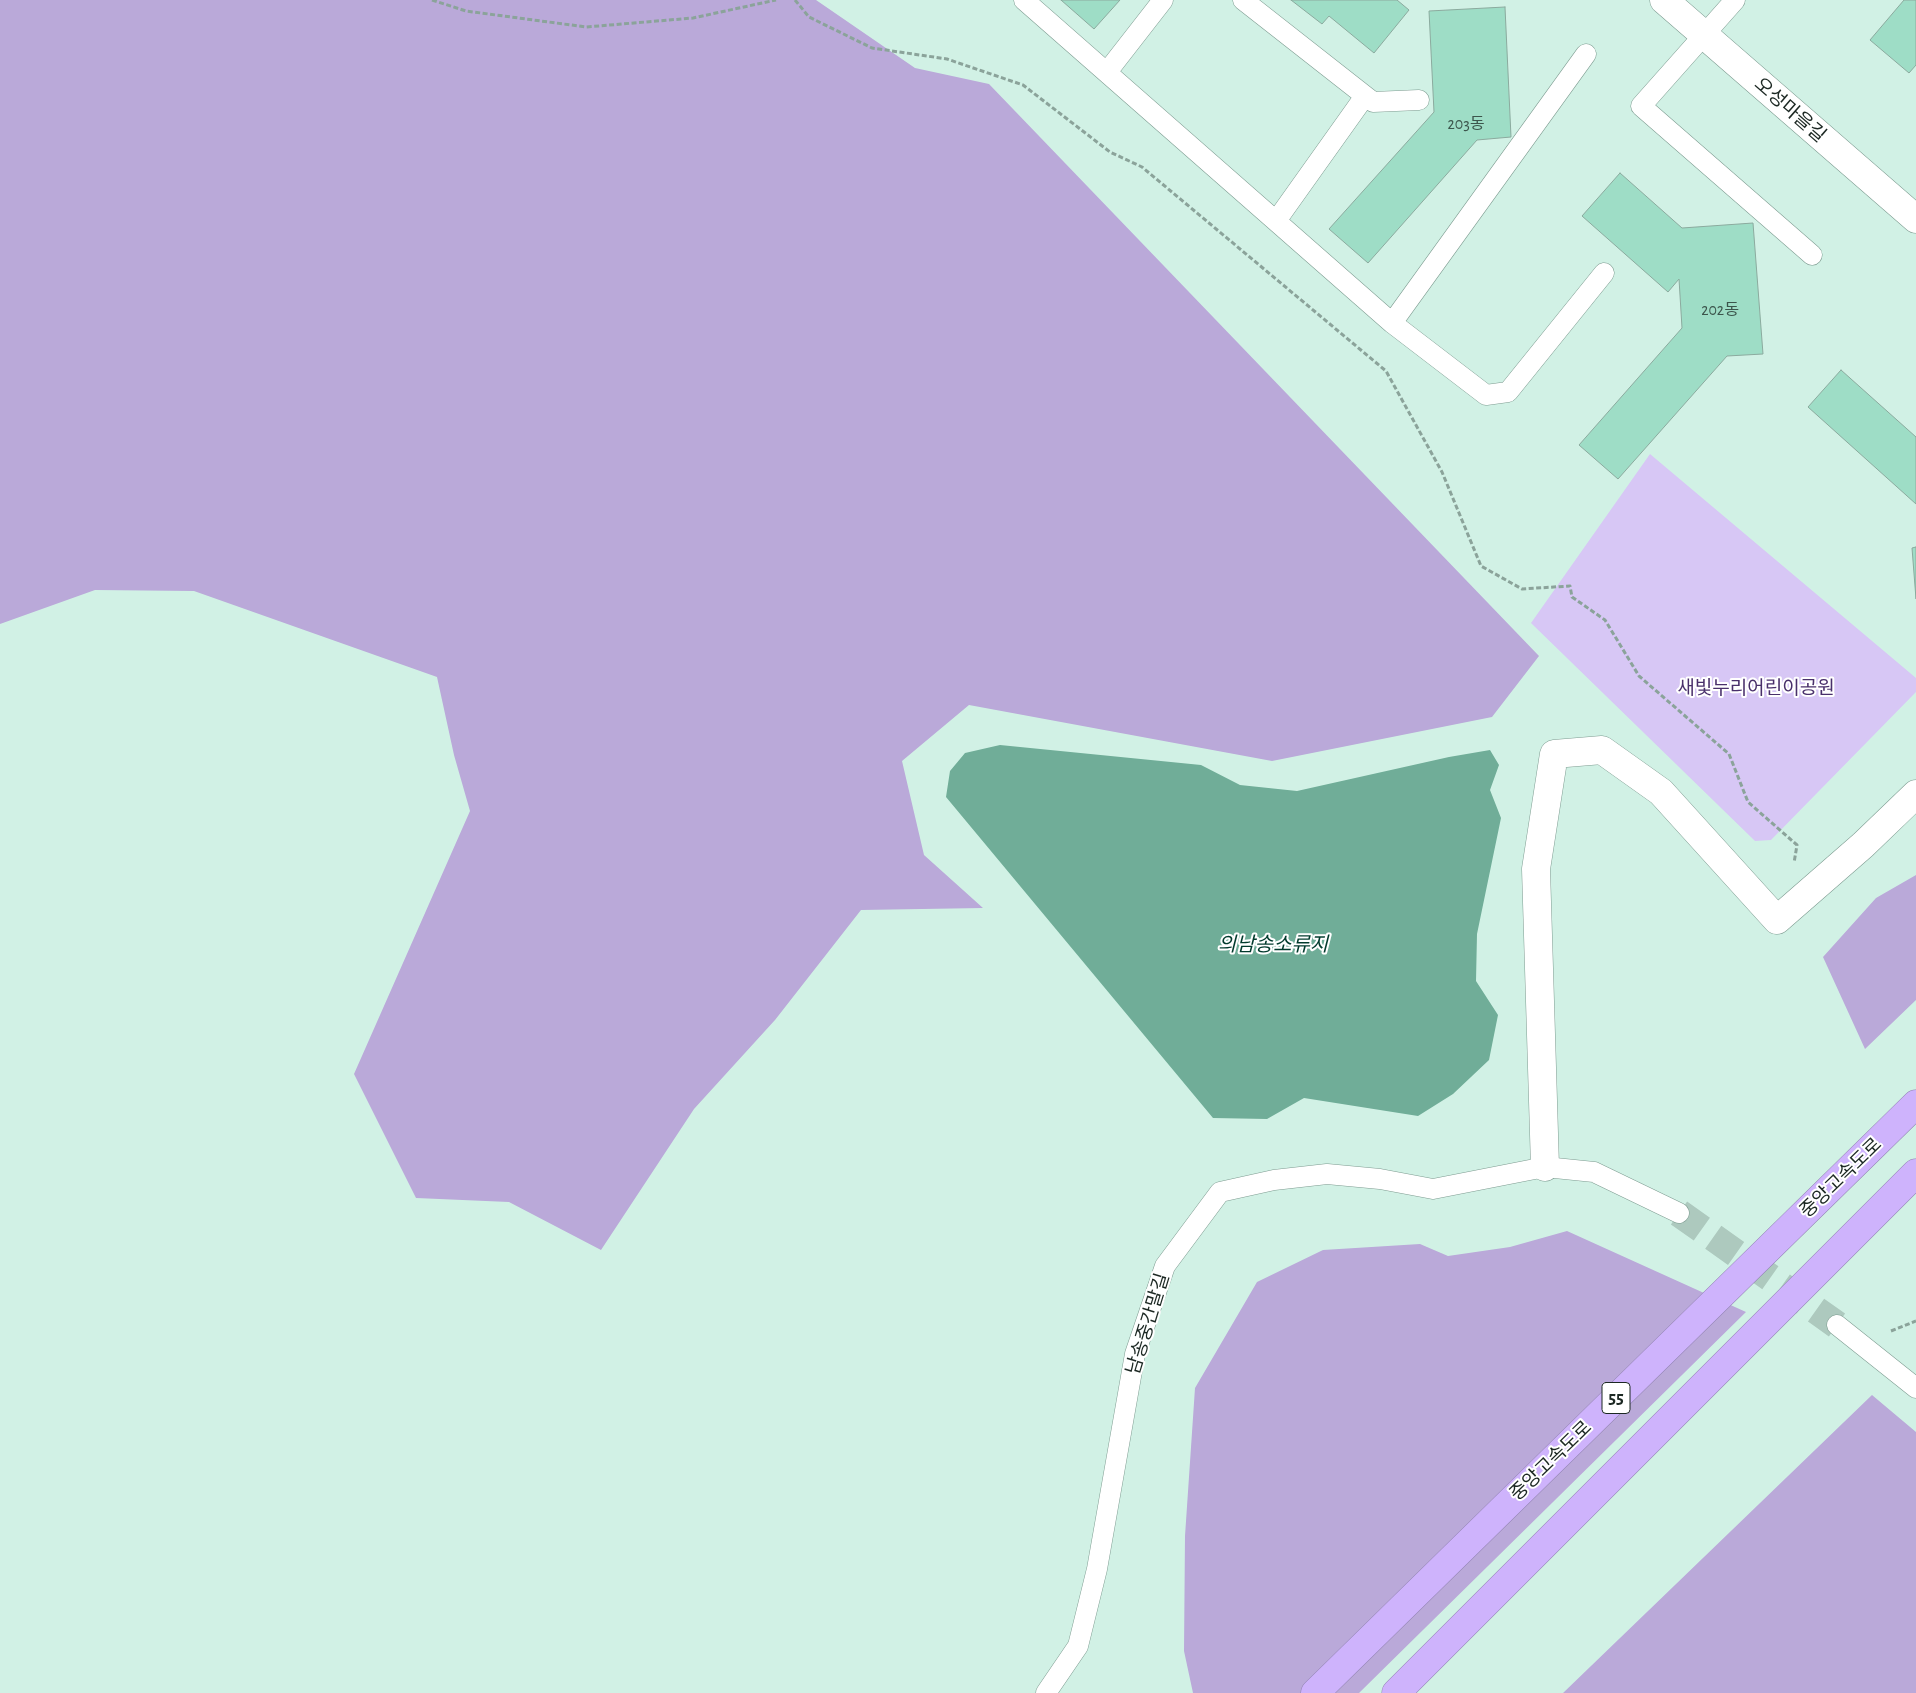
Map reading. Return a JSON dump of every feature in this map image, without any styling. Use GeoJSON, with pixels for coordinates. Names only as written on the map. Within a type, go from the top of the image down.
{"type":"FeatureCollection","features":[{"type":"Feature","properties":{"kind":"highway","name":"중앙고속도로"},"geometry":{"type":"LineString","coordinates":[[1315,1693],[1916,1104]]}},
{"type":"Feature","properties":{"kind":"highway"},"geometry":{"type":"LineString","coordinates":[[1396,1693],[1916,1173]]}},
{"type":"Feature","properties":{"kind":"street","name":"오성마을길"},"geometry":{"type":"LineString","coordinates":[[1664,0],[1916,219]]}},
{"type":"Feature","properties":{"kind":"street"},"geometry":{"type":"LineString","coordinates":[[1545,1167],[1536,869],[1554,754],[1602,750],[1661,792],[1778,920],[1863,845],[1916,794]]}},
{"type":"Feature","properties":{"kind":"lane"},"geometry":{"type":"LineString","coordinates":[[1024,0],[1392,324],[1486,395],[1508,392],[1604,273]]}},
{"type":"Feature","properties":{"kind":"lane"},"geometry":{"type":"LineString","coordinates":[[1107,72],[1162,0]]}},
{"type":"Feature","properties":{"kind":"lane"},"geometry":{"type":"LineString","coordinates":[[1243,0],[1373,102],[1420,100]]}},
{"type":"Feature","properties":{"kind":"lane"},"geometry":{"type":"LineString","coordinates":[[1735,0],[1642,106],[1812,255]]}},
{"type":"Feature","properties":{"kind":"lane"},"geometry":{"type":"LineString","coordinates":[[1392,324],[1586,54]]}},
{"type":"Feature","properties":{"kind":"lane"},"geometry":{"type":"LineString","coordinates":[[1276,221],[1365,96]]}},
{"type":"Feature","properties":{"kind":"lane","name":"남송중간말길"},"geometry":{"type":"LineString","coordinates":[[1046,1693],[1078,1646],[1097,1569],[1135,1354],[1165,1266],[1220,1192],[1274,1180],[1327,1174],[1380,1178],[1433,1189],[1545,1167],[1594,1172],[1679,1214]]}},
{"type":"Feature","properties":{"kind":"lane"},"geometry":{"type":"LineString","coordinates":[[1837,1325],[1916,1388]]}},
{"type":"Feature","properties":{"kind":"path"},"geometry":{"type":"LineString","coordinates":[[432,0],[466,11],[586,27],[694,18],[776,0]]}},
{"type":"Feature","properties":{"kind":"path"},"geometry":{"type":"LineString","coordinates":[[795,0],[809,17],[872,48],[947,59],[1023,85],[1110,152],[1142,166],[1386,371],[1442,472],[1481,566],[1522,589],[1570,586],[1572,596],[1604,620],[1639,676],[1729,754],[1748,802],[1797,845],[1793,861],[1808,893]]}},
{"type":"Feature","properties":{"kind":"green space","name":"새빛누리어린이공원"},"geometry":{"type":"Polygon","coordinates":[[[1650,454],[1916,678],[1916,692],[1771,840],[1755,841],[1531,623],[1650,454]]]}},
{"type":"Feature","properties":{"kind":"shaded area"},"geometry":{"type":"Polygon","coordinates":[[[0,0],[816,0],[915,68],[989,84],[1539,656],[1492,717],[1272,761],[969,705],[902,761],[924,855],[983,908],[861,910],[775,1020],[694,1109],[601,1250],[509,1202],[416,1198],[354,1074],[470,811],[454,755],[437,677],[194,591],[95,590],[0,624],[0,0]]]}},
{"type":"Feature","properties":{"kind":"shaded area"},"geometry":{"type":"Polygon","coordinates":[[[1916,875],[1916,1000],[1865,1049],[1823,957],[1876,898],[1916,875]]]}},
{"type":"Feature","properties":{"kind":"shaded area"},"geometry":{"type":"Polygon","coordinates":[[[1567,1231],[1746,1312],[1359,1693],[1193,1693],[1184,1651],[1185,1536],[1195,1388],[1257,1282],[1323,1250],[1420,1244],[1448,1256],[1510,1247],[1567,1231]]]}},
{"type":"Feature","properties":{"kind":"shaded area"},"geometry":{"type":"Polygon","coordinates":[[[1872,1395],[1916,1432],[1916,1693],[1563,1693],[1872,1395]]]}},
{"type":"Feature","properties":{"kind":"water","name":"의남송소류지"},"geometry":{"type":"Polygon","coordinates":[[[1000,745],[1201,765],[1240,785],[1297,791],[1449,757],[1490,750],[1499,765],[1490,790],[1501,818],[1477,934],[1476,981],[1498,1015],[1489,1060],[1453,1094],[1418,1116],[1304,1098],[1267,1119],[1213,1118],[946,797],[950,771],[965,753],[1000,745]]]}},
{"type":"Feature","properties":{"kind":"building"},"geometry":{"type":"Polygon","coordinates":[[[1061,0],[1120,0],[1094,29],[1061,0]]]}},
{"type":"Feature","properties":{"kind":"building"},"geometry":{"type":"Polygon","coordinates":[[[1291,0],[1397,0],[1409,10],[1374,53],[1329,16],[1322,24],[1291,0]]]}},
{"type":"Feature","properties":{"kind":"building"},"geometry":{"type":"Polygon","coordinates":[[[1904,0],[1916,0],[1916,65],[1909,73],[1870,40],[1904,0]]]}},
{"type":"Feature","properties":{"kind":"building"},"geometry":{"type":"Polygon","coordinates":[[[1505,7],[1511,137],[1477,140],[1368,263],[1329,229],[1434,112],[1429,11],[1505,7]]]}},
{"type":"Feature","properties":{"kind":"building"},"geometry":{"type":"Polygon","coordinates":[[[1620,173],[1682,228],[1753,223],[1763,354],[1727,356],[1618,479],[1579,445],[1682,328],[1679,279],[1668,292],[1582,216],[1620,173]]]}},
{"type":"Feature","properties":{"kind":"building"},"geometry":{"type":"Polygon","coordinates":[[[1841,370],[1916,437],[1916,504],[1808,407],[1841,370]]]}},
{"type":"Feature","properties":{"kind":"building"},"geometry":{"type":"Polygon","coordinates":[[[1916,547],[1916,599],[1912,548],[1916,547]]]}},
{"type":"Feature","properties":{"kind":"tunnel"},"geometry":{"type":"LineString","coordinates":[[1679,1213],[1837,1325]]}}]}
